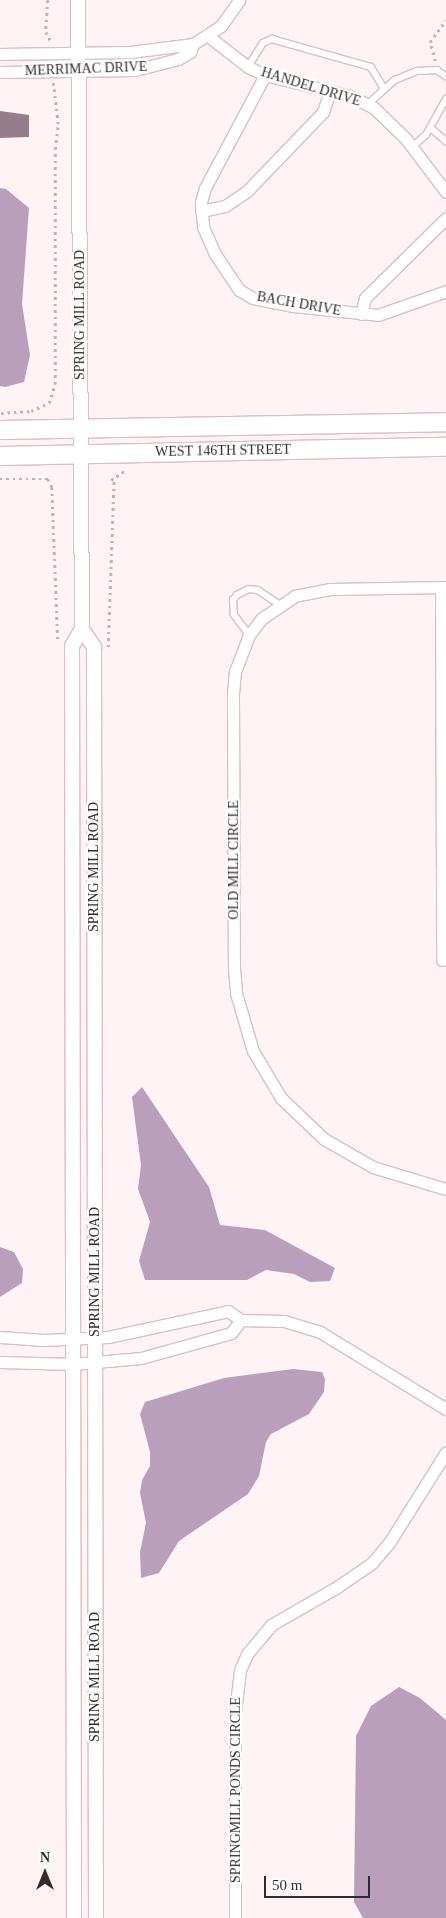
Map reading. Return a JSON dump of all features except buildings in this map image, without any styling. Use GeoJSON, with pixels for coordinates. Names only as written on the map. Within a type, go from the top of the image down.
{"type":"FeatureCollection","features":[{"type":"Feature","properties":{"kind":"main road","name":"WEST 146TH STREET"},"geometry":{"type":"LineString","coordinates":[[0,430],[446,422]]}},
{"type":"Feature","properties":{"kind":"main road","name":"WEST 146TH STREET"},"geometry":{"type":"LineString","coordinates":[[0,456],[446,446]]}},
{"type":"Feature","properties":{"kind":"street","name":"SPRING MILL ROAD"},"geometry":{"type":"LineString","coordinates":[[78,0],[82,629],[72,646],[96,1918]]}},
{"type":"Feature","properties":{"kind":"street","name":"MERRIMAC DRIVE"},"geometry":{"type":"LineString","coordinates":[[0,54],[130,52],[193,44],[208,36],[220,26],[239,0]]}},
{"type":"Feature","properties":{"kind":"street","name":"HANDEL DRIVE"},"geometry":{"type":"LineString","coordinates":[[208,36],[248,67],[265,75],[330,91],[368,104],[391,121],[446,192]]}},
{"type":"Feature","properties":{"kind":"street","name":"MERRIMAC DRIVE"},"geometry":{"type":"LineString","coordinates":[[0,72],[79,71],[152,67],[178,59],[190,52],[193,44]]}},
{"type":"Feature","properties":{"kind":"street","name":"BACH DRIVE"},"geometry":{"type":"LineString","coordinates":[[265,75],[205,188],[202,212],[203,227],[216,254],[239,290],[253,298],[293,306],[378,315],[446,291]]}},
{"type":"Feature","properties":{"kind":"street"},"geometry":{"type":"LineString","coordinates":[[202,212],[225,206],[247,191],[323,112],[330,91]]}},
{"type":"Feature","properties":{"kind":"street"},"geometry":{"type":"LineString","coordinates":[[361,314],[365,298],[446,218]]}},
{"type":"Feature","properties":{"kind":"street"},"geometry":{"type":"LineString","coordinates":[[442,960],[444,587]]}},
{"type":"Feature","properties":{"kind":"street","name":"OLD MILL CIRCLE"},"geometry":{"type":"LineString","coordinates":[[444,587],[321,590],[295,596],[262,618],[249,635],[235,671],[233,695],[234,968],[236,993],[253,1051],[281,1098],[324,1139],[373,1167],[446,1188]]}},
{"type":"Feature","properties":{"kind":"street","name":"SPRING MILL ROAD"},"geometry":{"type":"LineString","coordinates":[[74,1918],[85,1363],[94,647],[82,629]]}},
{"type":"Feature","properties":{"kind":"street"},"geometry":{"type":"LineString","coordinates":[[0,1337],[85,1339],[228,1311],[241,1320],[284,1321],[320,1332],[348,1346],[446,1408]]}},
{"type":"Feature","properties":{"kind":"street"},"geometry":{"type":"LineString","coordinates":[[0,1362],[85,1363],[141,1358],[232,1333],[241,1320]]}},
{"type":"Feature","properties":{"kind":"street","name":"SPRINGMILL PONDS CIRCLE"},"geometry":{"type":"LineString","coordinates":[[236,1918],[235,1712],[240,1670],[247,1654],[271,1625],[337,1587],[372,1563],[394,1536],[446,1452]]}},
{"type":"Feature","properties":{"kind":"lane"},"geometry":{"type":"LineString","coordinates":[[248,67],[264,43],[272,39],[371,67],[385,89]]}},
{"type":"Feature","properties":{"kind":"lane"},"geometry":{"type":"LineString","coordinates":[[368,104],[395,80],[417,71],[437,70],[446,76]]}},
{"type":"Feature","properties":{"kind":"lane"},"geometry":{"type":"LineString","coordinates":[[412,147],[431,128],[446,99]]}},
{"type":"Feature","properties":{"kind":"lane"},"geometry":{"type":"LineString","coordinates":[[431,128],[446,141]]}},
{"type":"Feature","properties":{"kind":"lane"},"geometry":{"type":"LineString","coordinates":[[249,635],[234,614],[233,600],[236,595],[249,589],[258,590],[280,605]]}},
{"type":"Feature","properties":{"kind":"path"},"geometry":{"type":"LineString","coordinates":[[48,0],[46,32],[54,53]]}},
{"type":"Feature","properties":{"kind":"path"},"geometry":{"type":"LineString","coordinates":[[437,70],[430,42],[446,20]]}},
{"type":"Feature","properties":{"kind":"path"},"geometry":{"type":"LineString","coordinates":[[0,413],[31,411],[49,403],[55,384],[55,149],[58,124],[52,89],[54,71]]}},
{"type":"Feature","properties":{"kind":"path"},"geometry":{"type":"LineString","coordinates":[[0,479],[48,478]]}},
{"type":"Feature","properties":{"kind":"shaded area"},"geometry":{"type":"Polygon","coordinates":[[[0,188],[6,189],[29,208],[22,304],[30,355],[24,382],[5,387],[0,386],[0,188]]]}},
{"type":"Feature","properties":{"kind":"shaded area"},"geometry":{"type":"Polygon","coordinates":[[[142,1087],[209,1187],[220,1225],[265,1230],[335,1268],[330,1281],[310,1282],[294,1274],[266,1270],[247,1280],[145,1280],[139,1261],[150,1222],[138,1189],[141,1165],[132,1097],[142,1087]]]}},
{"type":"Feature","properties":{"kind":"shaded area"},"geometry":{"type":"Polygon","coordinates":[[[0,1247],[14,1252],[23,1269],[22,1283],[0,1297],[0,1247]]]}},
{"type":"Feature","properties":{"kind":"shaded area"},"geometry":{"type":"Polygon","coordinates":[[[293,1369],[322,1372],[325,1379],[324,1392],[309,1414],[271,1434],[266,1442],[259,1476],[248,1494],[179,1541],[159,1573],[141,1578],[140,1552],[146,1523],[140,1493],[142,1480],[150,1466],[150,1452],[140,1414],[145,1402],[224,1378],[293,1369]]]}},
{"type":"Feature","properties":{"kind":"shaded area"},"geometry":{"type":"Polygon","coordinates":[[[399,1687],[420,1698],[446,1720],[446,1918],[363,1918],[354,1902],[356,1736],[371,1706],[399,1687]]]}}]}
